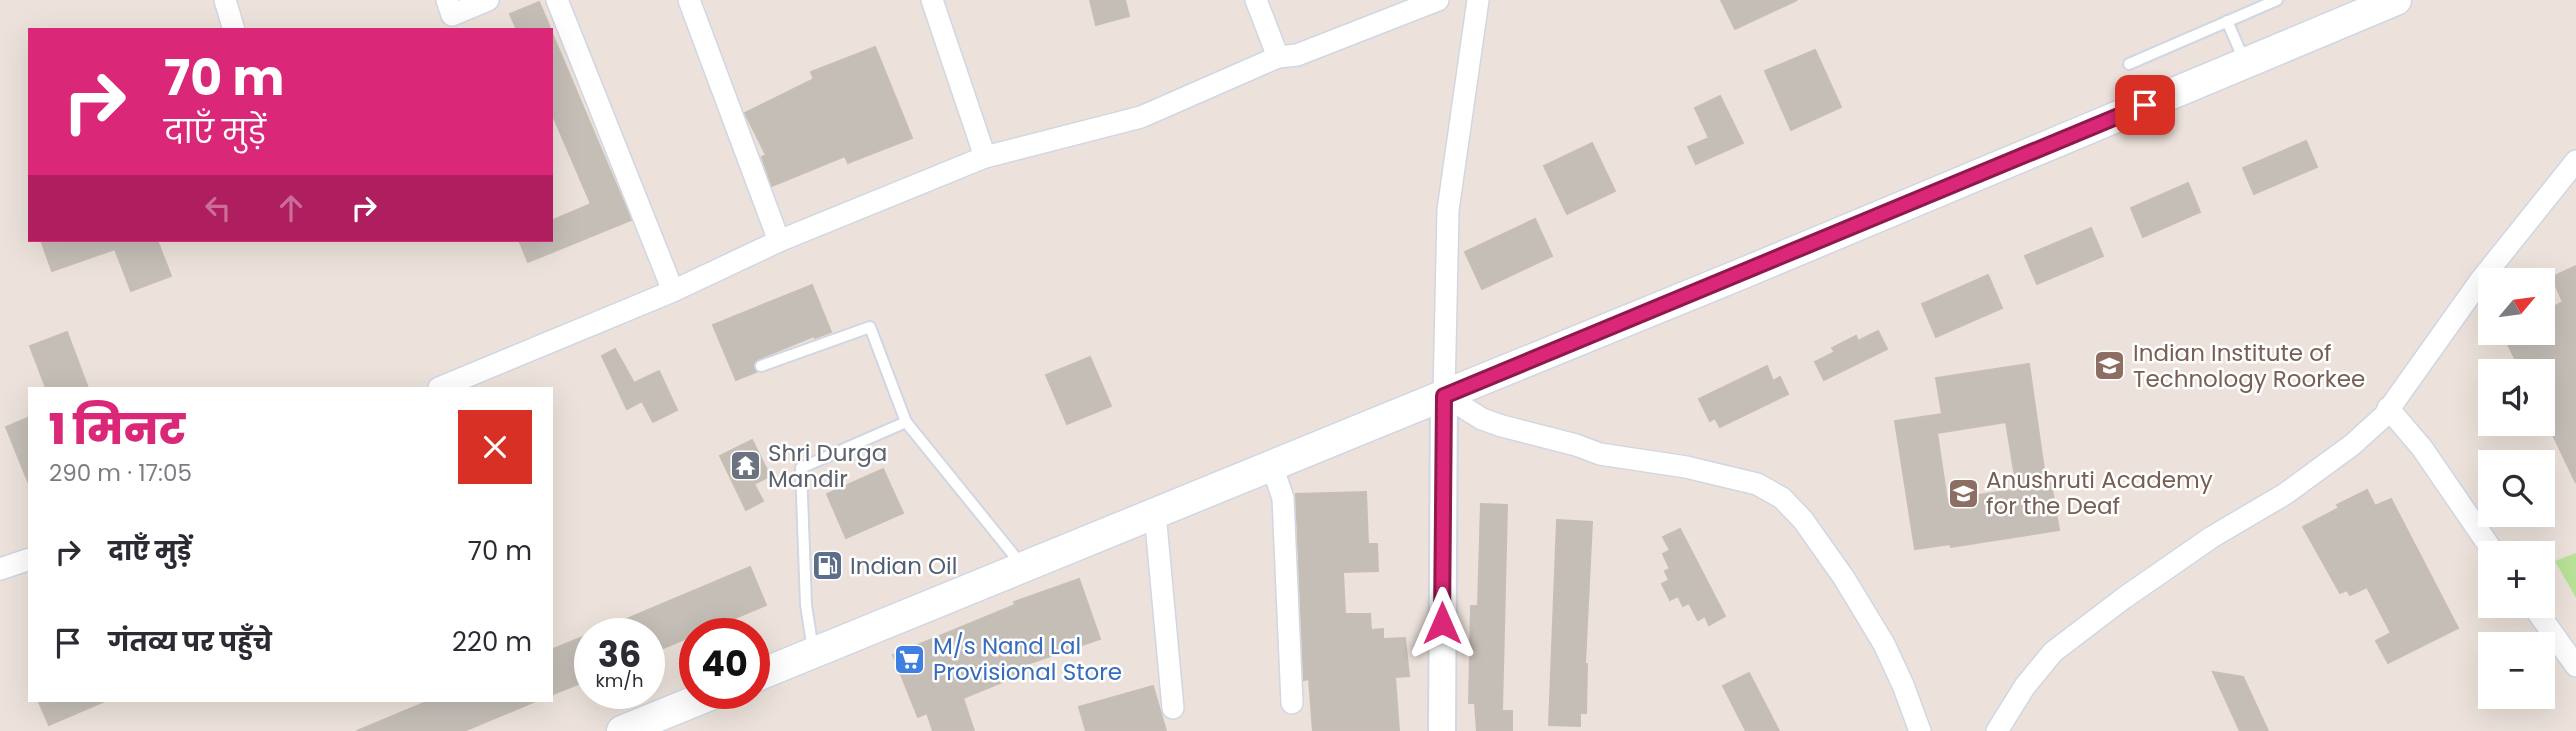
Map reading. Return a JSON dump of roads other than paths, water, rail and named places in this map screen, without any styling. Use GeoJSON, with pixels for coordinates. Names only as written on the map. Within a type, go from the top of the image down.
{"type":"FeatureCollection","features":[{"type":"Feature","properties":{"kind":"main road"},"geometry":{"type":"LineString","coordinates":[[770,671],[1444,396],[2396,0]]}},
{"type":"Feature","properties":{"kind":"main road"},"geometry":{"type":"LineString","coordinates":[[622,731],[679,708]]}},
{"type":"Feature","properties":{"kind":"street"},"geometry":{"type":"LineString","coordinates":[[225,0],[233,28]]}},
{"type":"Feature","properties":{"kind":"street"},"geometry":{"type":"LineString","coordinates":[[447,0],[452,15],[488,0]]}},
{"type":"Feature","properties":{"kind":"street"},"geometry":{"type":"LineString","coordinates":[[557,0],[673,291]]}},
{"type":"Feature","properties":{"kind":"street"},"geometry":{"type":"LineString","coordinates":[[689,0],[779,241]]}},
{"type":"Feature","properties":{"kind":"street"},"geometry":{"type":"LineString","coordinates":[[932,0],[985,157]]}},
{"type":"Feature","properties":{"kind":"street"},"geometry":{"type":"LineString","coordinates":[[1256,0],[1278,57]]}},
{"type":"Feature","properties":{"kind":"street"},"geometry":{"type":"LineString","coordinates":[[441,387],[673,291],[779,241],[985,157],[1141,117],[1278,57],[1297,55],[1438,0]]}},
{"type":"Feature","properties":{"kind":"street"},"geometry":{"type":"LineString","coordinates":[[1442,731],[1448,209],[1478,0]]}},
{"type":"Feature","properties":{"kind":"street"},"geometry":{"type":"LineString","coordinates":[[1997,731],[2025,686],[2053,652],[2124,598],[2212,537],[2285,494],[2352,445],[2384,416],[2480,281],[2576,161]]}},
{"type":"Feature","properties":{"kind":"street"},"geometry":{"type":"LineString","coordinates":[[1444,396],[1482,419],[1502,426],[1600,454],[1676,465],[1757,484],[1782,498],[1803,520],[1844,578],[1884,644],[1920,731]]}},
{"type":"Feature","properties":{"kind":"street"},"geometry":{"type":"LineString","coordinates":[[2388,408],[2422,448],[2486,541]]}},
{"type":"Feature","properties":{"kind":"street"},"geometry":{"type":"LineString","coordinates":[[1272,466],[1283,498],[1292,703]]}},
{"type":"Feature","properties":{"kind":"street"},"geometry":{"type":"LineString","coordinates":[[1155,513],[1172,708]]}},
{"type":"Feature","properties":{"kind":"street"},"geometry":{"type":"LineString","coordinates":[[0,569],[28,560]]}},
{"type":"Feature","properties":{"kind":"street"},"geometry":{"type":"LineString","coordinates":[[2542,618],[2576,666]]}},
{"type":"Feature","properties":{"kind":"lane"},"geometry":{"type":"LineString","coordinates":[[2129,64],[2277,0]]}},
{"type":"Feature","properties":{"kind":"lane"},"geometry":{"type":"LineString","coordinates":[[2227,21],[2245,63]]}},
{"type":"Feature","properties":{"kind":"lane"},"geometry":{"type":"LineString","coordinates":[[761,366],[870,327],[906,422],[1024,567]]}},
{"type":"Feature","properties":{"kind":"lane"},"geometry":{"type":"LineString","coordinates":[[814,653],[806,605],[801,468],[906,422]]}},
{"type":"Feature","properties":{"kind":"place","name":"Indian Institute of Technology Roorkee"},"geometry":{"type":"Point","coordinates":[2110,366]}},
{"type":"Feature","properties":{"kind":"place","name":"Shri Durga Mandir"},"geometry":{"type":"Point","coordinates":[745,466]}},
{"type":"Feature","properties":{"kind":"place","name":"Anushruti Academy for the Deaf"},"geometry":{"type":"Point","coordinates":[1963,493]}},
{"type":"Feature","properties":{"kind":"place","name":"Indian Oil"},"geometry":{"type":"Point","coordinates":[827,566]}},
{"type":"Feature","properties":{"kind":"place","name":"M/s Nand Lal Provisional Store"},"geometry":{"type":"Point","coordinates":[910,659]}}]}
